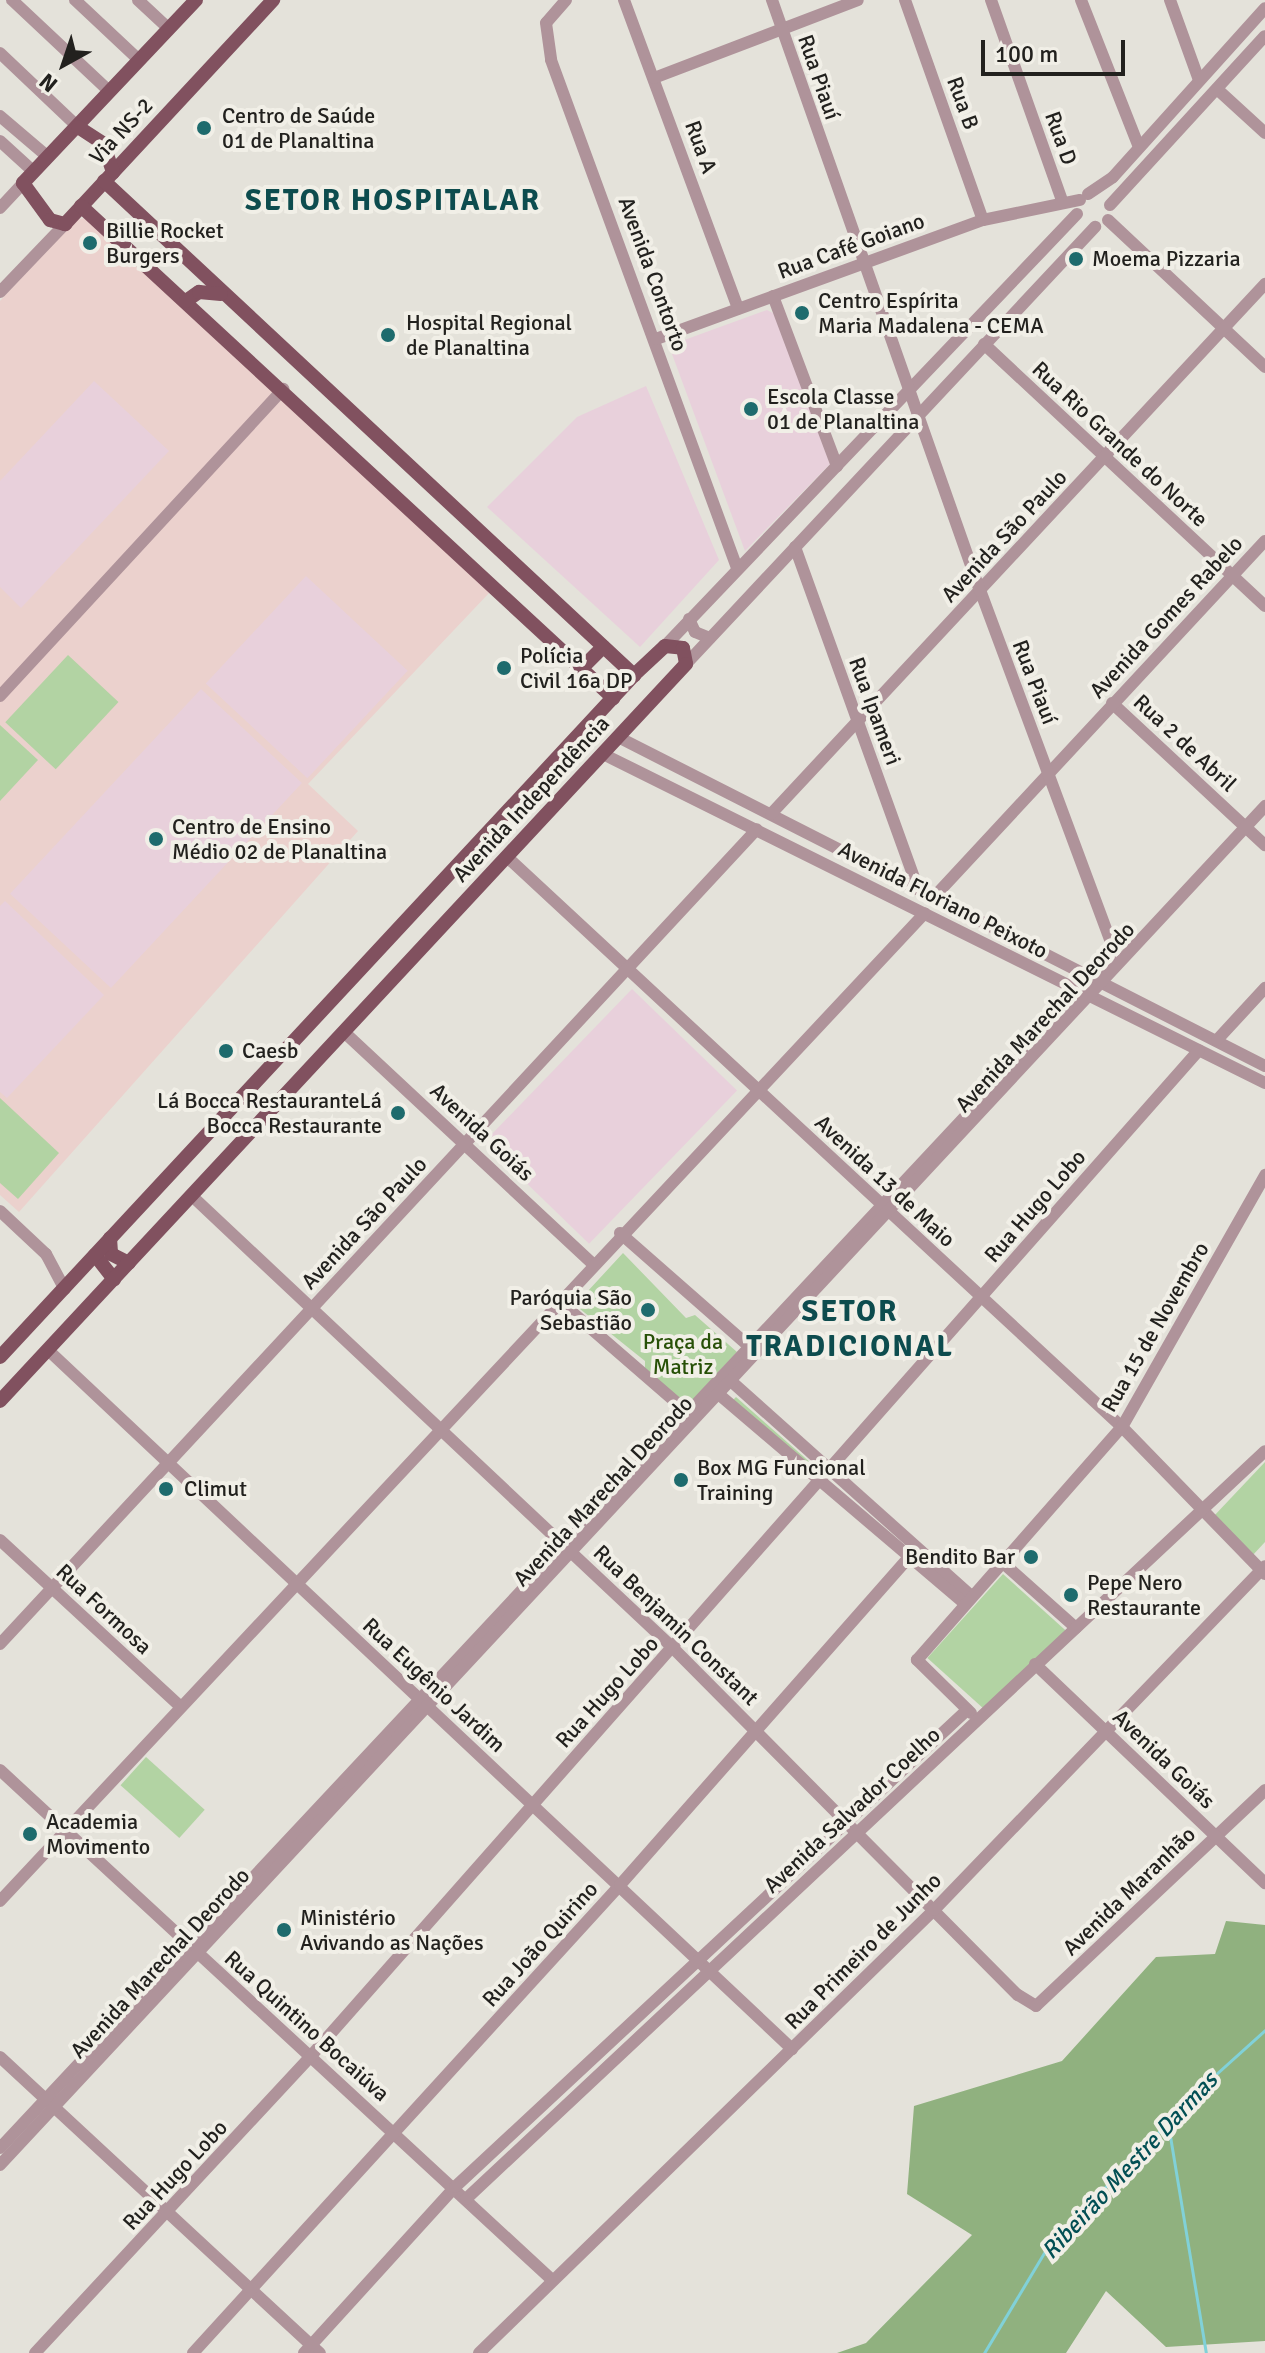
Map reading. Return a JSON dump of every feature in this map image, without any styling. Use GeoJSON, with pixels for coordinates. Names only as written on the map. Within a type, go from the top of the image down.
{"type":"FeatureCollection","features":[{"type":"Feature","properties":{"kind":"main road"},"geometry":{"type":"LineString","coordinates":[[65,224],[47,216],[23,183],[196,0]]}},
{"type":"Feature","properties":{"kind":"main road","name":"Via NS-2"},"geometry":{"type":"LineString","coordinates":[[65,224],[273,0]]}},
{"type":"Feature","properties":{"kind":"main road"},"geometry":{"type":"LineString","coordinates":[[78,127],[103,143],[109,177],[221,295],[634,675]]}},
{"type":"Feature","properties":{"kind":"main road"},"geometry":{"type":"LineString","coordinates":[[81,206],[283,389],[613,698]]}},
{"type":"Feature","properties":{"kind":"main road"},"geometry":{"type":"LineString","coordinates":[[186,301],[199,292],[221,295]]}},
{"type":"Feature","properties":{"kind":"main road"},"geometry":{"type":"LineString","coordinates":[[370,471],[384,446]]}},
{"type":"Feature","properties":{"kind":"main road"},"geometry":{"type":"LineString","coordinates":[[457,551],[476,531]]}},
{"type":"Feature","properties":{"kind":"main road"},"geometry":{"type":"LineString","coordinates":[[469,563],[487,542]]}},
{"type":"Feature","properties":{"kind":"main road"},"geometry":{"type":"LineString","coordinates":[[511,602],[533,582]]}},
{"type":"Feature","properties":{"kind":"main road"},"geometry":{"type":"LineString","coordinates":[[665,646],[683,648],[686,664]]}},
{"type":"Feature","properties":{"kind":"main road","name":"Avenida Independência"},"geometry":{"type":"LineString","coordinates":[[0,1357],[396,935],[634,675],[665,646]]}},
{"type":"Feature","properties":{"kind":"main road"},"geometry":{"type":"LineString","coordinates":[[582,668],[603,647]]}},
{"type":"Feature","properties":{"kind":"main road","name":"Avenida Independência"},"geometry":{"type":"LineString","coordinates":[[0,1401],[686,664]]}},
{"type":"Feature","properties":{"kind":"main road"},"geometry":{"type":"LineString","coordinates":[[559,759],[562,777],[578,778]]}},
{"type":"Feature","properties":{"kind":"main road"},"geometry":{"type":"LineString","coordinates":[[532,788],[549,793],[553,807]]}},
{"type":"Feature","properties":{"kind":"main road"},"geometry":{"type":"LineString","coordinates":[[396,935],[401,950],[418,952]]}},
{"type":"Feature","properties":{"kind":"main road"},"geometry":{"type":"LineString","coordinates":[[376,956],[391,980]]}},
{"type":"Feature","properties":{"kind":"main road"},"geometry":{"type":"LineString","coordinates":[[110,1238],[107,1250],[129,1263]]}},
{"type":"Feature","properties":{"kind":"main road"},"geometry":{"type":"LineString","coordinates":[[95,1255],[114,1279]]}},
{"type":"Feature","properties":{"kind":"street"},"geometry":{"type":"LineString","coordinates":[[12,0],[110,92]]}},
{"type":"Feature","properties":{"kind":"street"},"geometry":{"type":"LineString","coordinates":[[75,0],[139,60]]}},
{"type":"Feature","properties":{"kind":"street"},"geometry":{"type":"LineString","coordinates":[[138,0],[169,29]]}},
{"type":"Feature","properties":{"kind":"street","name":"Avenida Contorto"},"geometry":{"type":"LineString","coordinates":[[566,0],[546,23],[551,60],[656,339],[737,568]]}},
{"type":"Feature","properties":{"kind":"street","name":"Rua A"},"geometry":{"type":"LineString","coordinates":[[624,0],[738,309]]}},
{"type":"Feature","properties":{"kind":"street","name":"Rua Piauí"},"geometry":{"type":"LineString","coordinates":[[772,0],[980,591],[1112,945],[1109,963]]}},
{"type":"Feature","properties":{"kind":"street"},"geometry":{"type":"LineString","coordinates":[[654,78],[858,0]]}},
{"type":"Feature","properties":{"kind":"street","name":"Rua B"},"geometry":{"type":"LineString","coordinates":[[905,0],[983,220]]}},
{"type":"Feature","properties":{"kind":"street","name":"Rua D"},"geometry":{"type":"LineString","coordinates":[[991,0],[1062,200]]}},
{"type":"Feature","properties":{"kind":"street"},"geometry":{"type":"LineString","coordinates":[[1081,0],[1139,147]]}},
{"type":"Feature","properties":{"kind":"street"},"geometry":{"type":"LineString","coordinates":[[1170,0],[1197,81]]}},
{"type":"Feature","properties":{"kind":"street"},"geometry":{"type":"LineString","coordinates":[[1265,8],[1113,177],[1084,197],[1077,214],[1101,224],[1123,239],[1265,367]]}},
{"type":"Feature","properties":{"kind":"street"},"geometry":{"type":"LineString","coordinates":[[1101,224],[1110,205],[1265,36]]}},
{"type":"Feature","properties":{"kind":"street"},"geometry":{"type":"LineString","coordinates":[[0,53],[78,127]]}},
{"type":"Feature","properties":{"kind":"street"},"geometry":{"type":"LineString","coordinates":[[1210,69],[1217,88]]}},
{"type":"Feature","properties":{"kind":"street"},"geometry":{"type":"LineString","coordinates":[[1197,81],[1217,88],[1265,133]]}},
{"type":"Feature","properties":{"kind":"street"},"geometry":{"type":"LineString","coordinates":[[0,116],[48,157]]}},
{"type":"Feature","properties":{"kind":"street"},"geometry":{"type":"LineString","coordinates":[[0,141],[34,172]]}},
{"type":"Feature","properties":{"kind":"street"},"geometry":{"type":"LineString","coordinates":[[1,206],[23,183]]}},
{"type":"Feature","properties":{"kind":"street"},"geometry":{"type":"LineString","coordinates":[[1084,197],[1097,193],[1110,205]]}},
{"type":"Feature","properties":{"kind":"street","name":"Rua Café Goiano"},"geometry":{"type":"LineString","coordinates":[[656,339],[983,220],[1084,197]]}},
{"type":"Feature","properties":{"kind":"street","name":"Avenida Independência"},"geometry":{"type":"LineString","coordinates":[[665,646],[1077,214]]}},
{"type":"Feature","properties":{"kind":"street","name":"Via NS-2"},"geometry":{"type":"LineString","coordinates":[[0,292],[65,224]]}},
{"type":"Feature","properties":{"kind":"street","name":"Avenida Independência"},"geometry":{"type":"LineString","coordinates":[[686,664],[984,344],[1101,224]]}},
{"type":"Feature","properties":{"kind":"street","name":"Avenida São Paulo"},"geometry":{"type":"LineString","coordinates":[[771,814],[1265,284]]}},
{"type":"Feature","properties":{"kind":"street"},"geometry":{"type":"LineString","coordinates":[[773,296],[841,462],[859,459],[862,476]]}},
{"type":"Feature","properties":{"kind":"street","name":"Rua Rio Grande do Norte"},"geometry":{"type":"LineString","coordinates":[[984,344],[1265,606]]}},
{"type":"Feature","properties":{"kind":"street"},"geometry":{"type":"LineString","coordinates":[[0,696],[283,389]]}},
{"type":"Feature","properties":{"kind":"street"},"geometry":{"type":"LineString","coordinates":[[790,514],[789,532],[808,533]]}},
{"type":"Feature","properties":{"kind":"street","name":"Avenida Gomes Rabelo"},"geometry":{"type":"LineString","coordinates":[[934,897],[1265,541]]}},
{"type":"Feature","properties":{"kind":"street","name":"Rua Ipameri"},"geometry":{"type":"LineString","coordinates":[[795,547],[918,889]]}},
{"type":"Feature","properties":{"kind":"street"},"geometry":{"type":"LineString","coordinates":[[689,619],[695,632],[710,638]]}},
{"type":"Feature","properties":{"kind":"street","name":"Rua 2 de Abril"},"geometry":{"type":"LineString","coordinates":[[1112,703],[1265,845]]}},
{"type":"Feature","properties":{"kind":"street","name":"Avenida Floriano Peixoto"},"geometry":{"type":"LineString","coordinates":[[618,737],[1265,1066]]}},
{"type":"Feature","properties":{"kind":"street","name":"Avenida Floriano Peixoto"},"geometry":{"type":"LineString","coordinates":[[603,754],[925,913],[999,954],[1086,993],[1265,1083]]}},
{"type":"Feature","properties":{"kind":"street"},"geometry":{"type":"LineString","coordinates":[[683,793],[695,775]]}},
{"type":"Feature","properties":{"kind":"street","name":"Avenida Marechal Deorodo"},"geometry":{"type":"LineString","coordinates":[[0,2148],[49,2103],[1086,993],[1265,806]]}},
{"type":"Feature","properties":{"kind":"street","name":"Avenida São Paulo"},"geometry":{"type":"LineString","coordinates":[[0,1644],[757,829]]}},
{"type":"Feature","properties":{"kind":"street"},"geometry":{"type":"LineString","coordinates":[[819,860],[832,855],[827,843]]}},
{"type":"Feature","properties":{"kind":"street","name":"Avenida 13 de Maio"},"geometry":{"type":"LineString","coordinates":[[507,857],[1122,1427],[1199,1511],[1264,1571]]}},
{"type":"Feature","properties":{"kind":"street"},"geometry":{"type":"LineString","coordinates":[[846,874],[841,861],[855,857]]}},
{"type":"Feature","properties":{"kind":"street"},"geometry":{"type":"LineString","coordinates":[[0,1901],[620,1233],[925,913]]}},
{"type":"Feature","properties":{"kind":"street"},"geometry":{"type":"LineString","coordinates":[[964,936],[977,930],[976,921]]}},
{"type":"Feature","properties":{"kind":"street"},"geometry":{"type":"LineString","coordinates":[[999,954],[997,943],[1008,937]]}},
{"type":"Feature","properties":{"kind":"street","name":"Avenida Marechal Deorodo"},"geometry":{"type":"LineString","coordinates":[[1099,980],[1109,963]]}},
{"type":"Feature","properties":{"kind":"street"},"geometry":{"type":"LineString","coordinates":[[1217,1040],[1265,988]]}},
{"type":"Feature","properties":{"kind":"street","name":"Avenida Goiás"},"geometry":{"type":"LineString","coordinates":[[344,1032],[592,1263]]}},
{"type":"Feature","properties":{"kind":"street","name":"Rua Hugo Lobo"},"geometry":{"type":"LineString","coordinates":[[35,2353],[310,2057],[1199,1050]]}},
{"type":"Feature","properties":{"kind":"street"},"geometry":{"type":"LineString","coordinates":[[1243,1072],[1249,1057]]}},
{"type":"Feature","properties":{"kind":"street","name":"Rua 15 de Novembro"},"geometry":{"type":"LineString","coordinates":[[967,1710],[917,1660],[1122,1427],[1265,1175]]}},
{"type":"Feature","properties":{"kind":"street","name":"Rua Benjamin Constant"},"geometry":{"type":"LineString","coordinates":[[192,1196],[673,1648],[1018,1995]]}},
{"type":"Feature","properties":{"kind":"street"},"geometry":{"type":"LineString","coordinates":[[0,1211],[46,1254],[65,1289]]}},
{"type":"Feature","properties":{"kind":"street"},"geometry":{"type":"LineString","coordinates":[[620,1233],[754,1350]]}},
{"type":"Feature","properties":{"kind":"street"},"geometry":{"type":"LineString","coordinates":[[558,1300],[692,1416]]}},
{"type":"Feature","properties":{"kind":"street","name":"Rua Eugênio Jardim"},"geometry":{"type":"LineString","coordinates":[[48,1350],[792,2049]]}},
{"type":"Feature","properties":{"kind":"street","name":"Avenida Marechal Deorodo"},"geometry":{"type":"LineString","coordinates":[[715,1391],[732,1382],[754,1350]]}},
{"type":"Feature","properties":{"kind":"street"},"geometry":{"type":"LineString","coordinates":[[732,1382],[825,1477]]}},
{"type":"Feature","properties":{"kind":"street"},"geometry":{"type":"LineString","coordinates":[[715,1391],[825,1477],[968,1599]]}},
{"type":"Feature","properties":{"kind":"street","name":"Avenida Salvador Coelho"},"geometry":{"type":"LineString","coordinates":[[852,1826],[980,1720],[1035,1664],[1265,1451]]}},
{"type":"Feature","properties":{"kind":"street","name":"Rua Formosa"},"geometry":{"type":"LineString","coordinates":[[0,1540],[181,1707]]}},
{"type":"Feature","properties":{"kind":"street","name":"Rua João Quirino"},"geometry":{"type":"LineString","coordinates":[[193,2353],[620,1885],[912,1552]]}},
{"type":"Feature","properties":{"kind":"street"},"geometry":{"type":"LineString","coordinates":[[1002,1562],[1076,1628]]}},
{"type":"Feature","properties":{"kind":"street","name":"Rua Primeiro de Junho"},"geometry":{"type":"LineString","coordinates":[[479,2353],[551,2279],[934,1910],[1264,1571]]}},
{"type":"Feature","properties":{"kind":"street","name":"Avenida Goiás"},"geometry":{"type":"LineString","coordinates":[[1035,1664],[1265,1883]]}},
{"type":"Feature","properties":{"kind":"street"},"geometry":{"type":"LineString","coordinates":[[967,1710],[980,1720]]}},
{"type":"Feature","properties":{"kind":"street","name":"Avenida Salvador Coelho"},"geometry":{"type":"LineString","coordinates":[[466,2199],[704,1965],[852,1826],[967,1710]]}},
{"type":"Feature","properties":{"kind":"street","name":"Rua Quintino Bocaiúva"},"geometry":{"type":"LineString","coordinates":[[0,1770],[455,2187],[551,2279]]}},
{"type":"Feature","properties":{"kind":"street","name":"Avenida Maranhão"},"geometry":{"type":"LineString","coordinates":[[1018,1995],[1036,2006],[1265,1790]]}},
{"type":"Feature","properties":{"kind":"street","name":"Avenida Salvador Coelho"},"geometry":{"type":"LineString","coordinates":[[312,2350],[455,2187],[704,1965]]}},
{"type":"Feature","properties":{"kind":"street"},"geometry":{"type":"LineString","coordinates":[[0,2057],[312,2350]]}},
{"type":"Feature","properties":{"kind":"street","name":"Avenida Marechal Deorodo"},"geometry":{"type":"LineString","coordinates":[[0,2165],[49,2103]]}},
{"type":"Feature","properties":{"kind":"shaded area"},"geometry":{"type":"Polygon","coordinates":[[[85,218],[490,592],[308,784],[358,831],[19,1212],[0,1195],[0,301],[75,220],[85,218]]]}},
{"type":"Feature","properties":{"kind":"shaded area","name":"Escola Classe 01 de Planaltina"},"geometry":{"type":"Polygon","coordinates":[[[767,310],[775,314],[830,464],[745,551],[672,354],[676,343],[767,310]]]}},
{"type":"Feature","properties":{"kind":"shaded area"},"geometry":{"type":"Polygon","coordinates":[[[94,381],[169,451],[21,608],[0,587],[0,481],[94,381]]]}},
{"type":"Feature","properties":{"kind":"shaded area"},"geometry":{"type":"Polygon","coordinates":[[[646,386],[719,560],[640,647],[487,507],[577,417],[646,386]]]}},
{"type":"Feature","properties":{"kind":"shaded area"},"geometry":{"type":"Polygon","coordinates":[[[306,576],[408,671],[307,778],[206,684],[306,576]]]}},
{"type":"Feature","properties":{"kind":"shaded area","name":"Centro de Ensino Médio 02 de Planaltina"},"geometry":{"type":"Polygon","coordinates":[[[201,689],[302,783],[111,988],[10,894],[201,689]]]}},
{"type":"Feature","properties":{"kind":"shaded area"},"geometry":{"type":"Polygon","coordinates":[[[5,901],[104,995],[7,1098],[0,1092],[0,906],[5,901]]]}},
{"type":"Feature","properties":{"kind":"shaded area"},"geometry":{"type":"Polygon","coordinates":[[[632,989],[737,1090],[589,1244],[484,1142],[632,989]]]}},
{"type":"Feature","properties":{"kind":"green space"},"geometry":{"type":"Polygon","coordinates":[[[68,655],[118,702],[56,769],[5,722],[68,655]]]}},
{"type":"Feature","properties":{"kind":"green space"},"geometry":{"type":"Polygon","coordinates":[[[0,725],[38,760],[0,801],[0,725]]]}},
{"type":"Feature","properties":{"kind":"green space"},"geometry":{"type":"Polygon","coordinates":[[[0,1098],[59,1153],[18,1199],[0,1183],[0,1098]]]}},
{"type":"Feature","properties":{"kind":"green space","name":"Praça da Matriz"},"geometry":{"type":"Polygon","coordinates":[[[623,1253],[686,1318],[695,1315],[737,1352],[687,1406],[645,1369],[645,1361],[575,1305],[623,1253]]]}},
{"type":"Feature","properties":{"kind":"green space"},"geometry":{"type":"Polygon","coordinates":[[[736,1397],[821,1472],[818,1475],[732,1401],[736,1397]]]}},
{"type":"Feature","properties":{"kind":"green space"},"geometry":{"type":"Polygon","coordinates":[[[1265,1462],[1265,1542],[1252,1556],[1213,1517],[1265,1462]]]}},
{"type":"Feature","properties":{"kind":"green space"},"geometry":{"type":"Polygon","coordinates":[[[1003,1574],[1065,1630],[990,1714],[927,1658],[1003,1574]]]}},
{"type":"Feature","properties":{"kind":"green space"},"geometry":{"type":"Polygon","coordinates":[[[146,1757],[205,1810],[179,1838],[121,1785],[146,1757]]]}},
{"type":"Feature","properties":{"kind":"green space"},"geometry":{"type":"Polygon","coordinates":[[[1226,1921],[1265,1925],[1265,2341],[1166,2347],[1106,2291],[1066,2353],[837,2353],[866,2343],[972,2235],[907,2194],[914,2106],[1062,2061],[1156,1957],[1215,1954],[1226,1921]]]}},
{"type":"Feature","properties":{"kind":"waterway","name":"Ribeirão Mestre Darmas"},"geometry":{"type":"LineString","coordinates":[[984,2353],[1048,2246],[1205,2084],[1265,2030]]}},
{"type":"Feature","properties":{"kind":"waterway"},"geometry":{"type":"LineString","coordinates":[[1168,2124],[1206,2353]]}},
{"type":"Feature","properties":{"kind":"place","name":"Centro de Saúde 01 de Planaltina"},"geometry":{"type":"Point","coordinates":[204,128]}},
{"type":"Feature","properties":{"kind":"place","name":"Billie Rocket Burgers"},"geometry":{"type":"Point","coordinates":[90,243]}},
{"type":"Feature","properties":{"kind":"place","name":"Moema Pizzaria"},"geometry":{"type":"Point","coordinates":[1076,259]}},
{"type":"Feature","properties":{"kind":"place","name":"Centro Espírita Maria Madalena - CEMA"},"geometry":{"type":"Point","coordinates":[802,313]}},
{"type":"Feature","properties":{"kind":"place","name":"Hospital Regional de Planaltina"},"geometry":{"type":"Point","coordinates":[388,335]}},
{"type":"Feature","properties":{"kind":"place","name":"Escola Classe 01 de Planaltina"},"geometry":{"type":"Point","coordinates":[751,409]}},
{"type":"Feature","properties":{"kind":"place","name":"Polícia Civil 16a DP"},"geometry":{"type":"Point","coordinates":[504,668]}},
{"type":"Feature","properties":{"kind":"place","name":"Centro de Ensino Médio 02 de Planaltina"},"geometry":{"type":"Point","coordinates":[156,839]}},
{"type":"Feature","properties":{"kind":"place","name":"Caesb"},"geometry":{"type":"Point","coordinates":[226,1051]}},
{"type":"Feature","properties":{"kind":"place","name":"Lá Bocca RestauranteLá Bocca Restaurante"},"geometry":{"type":"Point","coordinates":[398,1113]}},
{"type":"Feature","properties":{"kind":"place","name":"Paróquia São Sebastião"},"geometry":{"type":"Point","coordinates":[648,1310]}},
{"type":"Feature","properties":{"kind":"place","name":"Box MG Funcional Training"},"geometry":{"type":"Point","coordinates":[681,1480]}},
{"type":"Feature","properties":{"kind":"place","name":"Climut"},"geometry":{"type":"Point","coordinates":[166,1489]}},
{"type":"Feature","properties":{"kind":"place","name":"Bendito Bar"},"geometry":{"type":"Point","coordinates":[1031,1557]}},
{"type":"Feature","properties":{"kind":"place","name":"Pepe Nero Restaurante"},"geometry":{"type":"Point","coordinates":[1071,1595]}},
{"type":"Feature","properties":{"kind":"place","name":"Academia Movimento"},"geometry":{"type":"Point","coordinates":[30,1834]}},
{"type":"Feature","properties":{"kind":"place","name":"Ministério Avivando as Nações"},"geometry":{"type":"Point","coordinates":[284,1930]}},
{"type":"Feature","properties":{"kind":"district","name":"SETOR HOSPITALAR"},"geometry":{"type":"Point","coordinates":[393,201]}},
{"type":"Feature","properties":{"kind":"district","name":"SETOR TRADICIONAL"},"geometry":{"type":"Point","coordinates":[850,1329]}}]}
